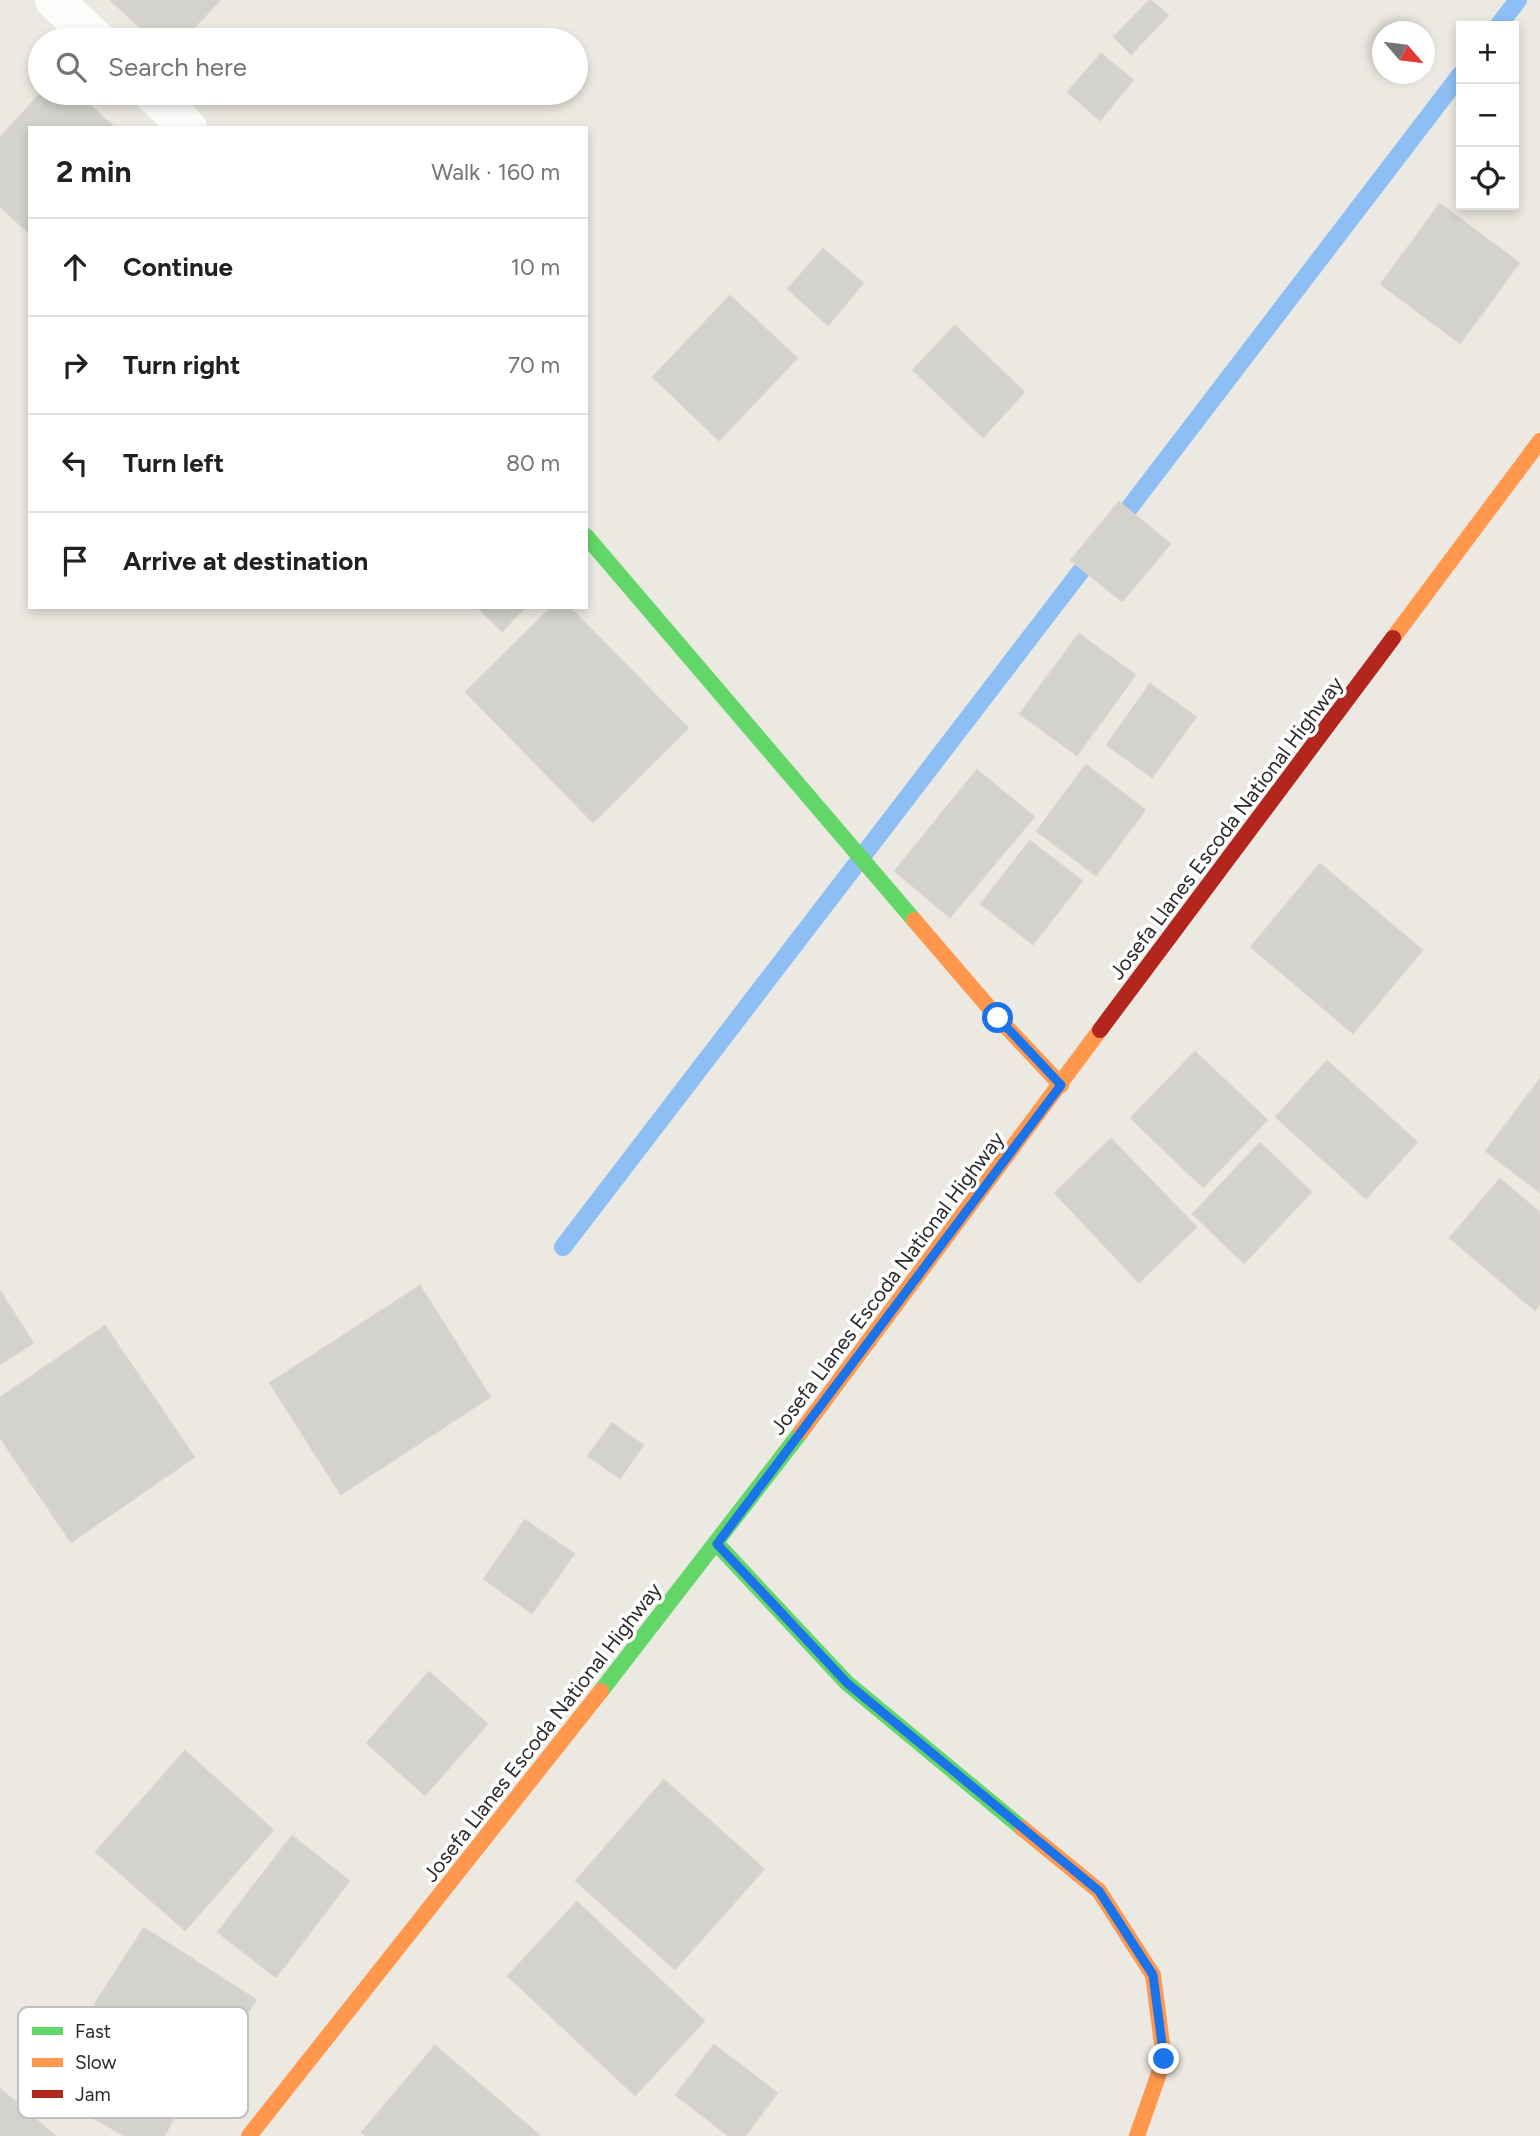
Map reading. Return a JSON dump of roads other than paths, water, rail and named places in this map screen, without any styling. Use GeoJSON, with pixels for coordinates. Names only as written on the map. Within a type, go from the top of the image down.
{"type":"FeatureCollection","features":[{"type":"Feature","properties":{"kind":"main road","name":"Josefa Llanes Escoda National Highway"},"geometry":{"type":"LineString","coordinates":[[249,2136],[717,1544],[1540,441]]}},
{"type":"Feature","properties":{"kind":"main road"},"geometry":{"type":"LineString","coordinates":[[588,538],[989,1007],[1061,1085]]}},
{"type":"Feature","properties":{"kind":"main road"},"geometry":{"type":"LineString","coordinates":[[717,1544],[847,1683],[1099,1891],[1153,1975],[1164,2059],[1138,2136]]}},
{"type":"Feature","properties":{"kind":"street"},"geometry":{"type":"LineString","coordinates":[[54,0],[84,28]]}},
{"type":"Feature","properties":{"kind":"street"},"geometry":{"type":"LineString","coordinates":[[164,105],[186,126]]}},
{"type":"Feature","properties":{"kind":"waterway"},"geometry":{"type":"LineString","coordinates":[[1502,21],[1518,0]]}},
{"type":"Feature","properties":{"kind":"waterway"},"geometry":{"type":"LineString","coordinates":[[1114,528],[1456,81]]}},
{"type":"Feature","properties":{"kind":"waterway"},"geometry":{"type":"LineString","coordinates":[[563,1247],[1097,550]]}}]}
